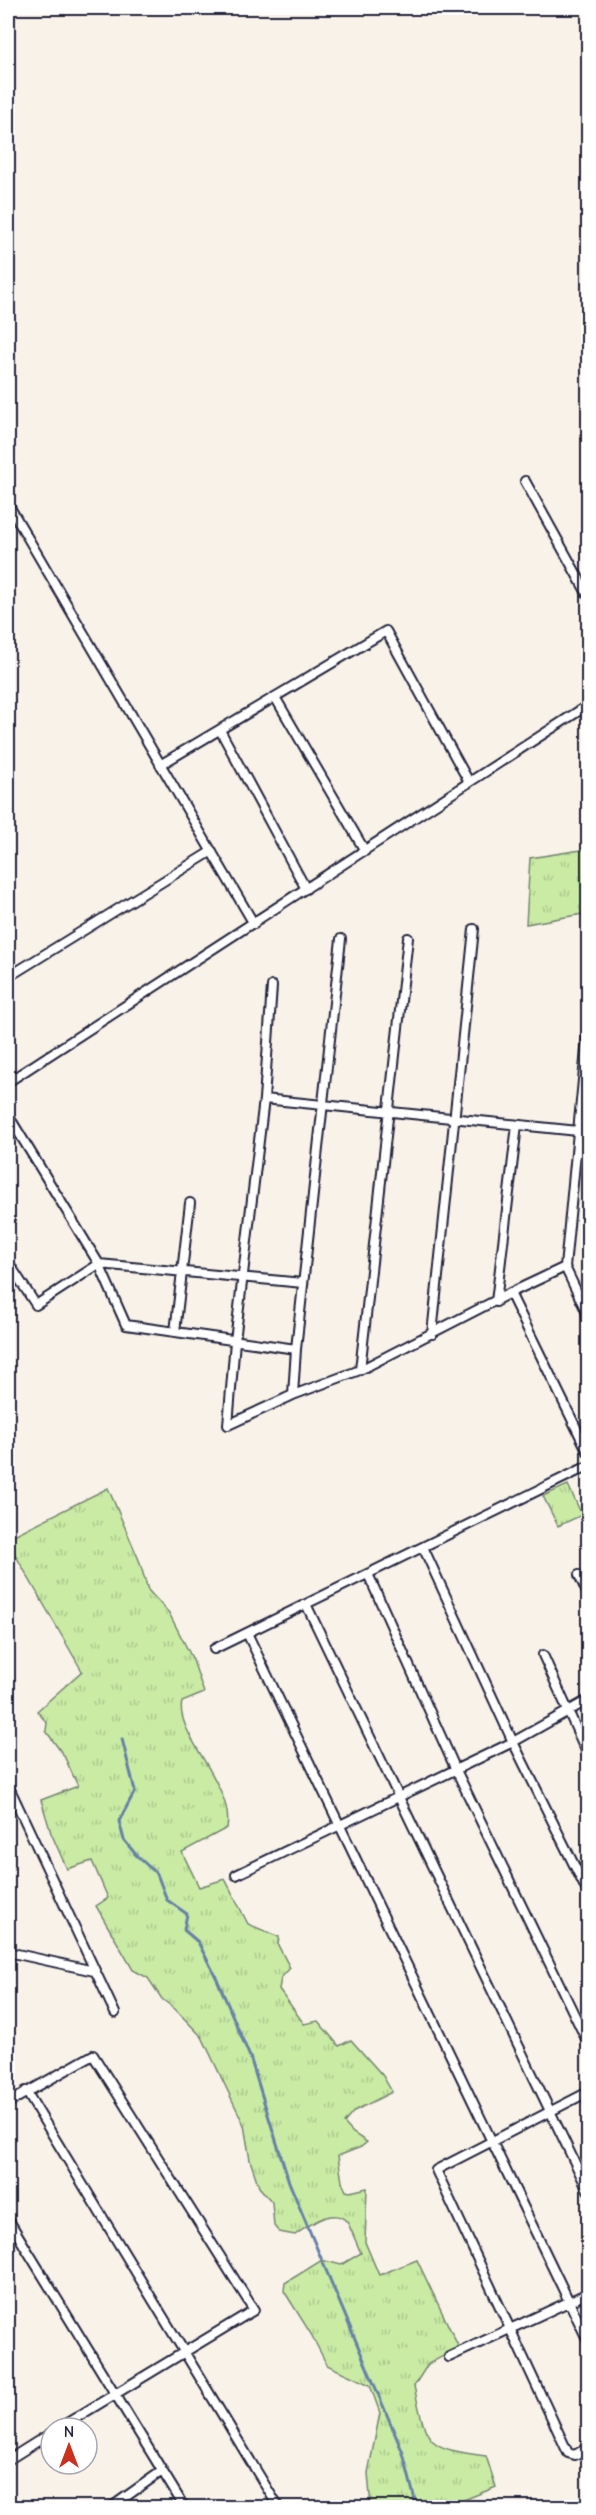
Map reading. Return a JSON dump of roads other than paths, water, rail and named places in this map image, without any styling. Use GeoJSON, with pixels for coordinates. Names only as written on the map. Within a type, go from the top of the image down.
{"type":"FeatureCollection","features":[{"type":"Feature","properties":{"kind":"street"},"geometry":{"type":"LineString","coordinates":[[525,481],[588,595]]}},
{"type":"Feature","properties":{"kind":"street"},"geometry":{"type":"LineString","coordinates":[[8,504],[254,924]]}},
{"type":"Feature","properties":{"kind":"street"},"geometry":{"type":"LineString","coordinates":[[160,765],[386,631],[469,783]]}},
{"type":"Feature","properties":{"kind":"street"},"geometry":{"type":"LineString","coordinates":[[275,698],[365,852]]}},
{"type":"Feature","properties":{"kind":"street"},"geometry":{"type":"LineString","coordinates":[[8,1082],[588,705]]}},
{"type":"Feature","properties":{"kind":"street"},"geometry":{"type":"LineString","coordinates":[[220,730],[306,889]]}},
{"type":"Feature","properties":{"kind":"street"},"geometry":{"type":"LineString","coordinates":[[8,977],[212,851]]}},
{"type":"Feature","properties":{"kind":"street"},"geometry":{"type":"LineString","coordinates":[[432,1335],[474,929]]}},
{"type":"Feature","properties":{"kind":"street"},"geometry":{"type":"LineString","coordinates":[[360,1370],[408,938]]}},
{"type":"Feature","properties":{"kind":"street"},"geometry":{"type":"LineString","coordinates":[[293,1395],[296,1349],[341,939]]}},
{"type":"Feature","properties":{"kind":"street"},"geometry":{"type":"LineString","coordinates":[[272,986],[264,1099],[228,1425],[293,1395],[360,1370],[565,1267]]}},
{"type":"Feature","properties":{"kind":"street"},"geometry":{"type":"LineString","coordinates":[[588,1028],[565,1267],[588,1315]]}},
{"type":"Feature","properties":{"kind":"street"},"geometry":{"type":"LineString","coordinates":[[264,1099],[588,1132]]}},
{"type":"Feature","properties":{"kind":"street"},"geometry":{"type":"LineString","coordinates":[[8,1115],[99,1264],[126,1325],[296,1349]]}},
{"type":"Feature","properties":{"kind":"street"},"geometry":{"type":"LineString","coordinates":[[496,1302],[517,1125]]}},
{"type":"Feature","properties":{"kind":"street"},"geometry":{"type":"LineString","coordinates":[[175,1332],[190,1203]]}},
{"type":"Feature","properties":{"kind":"street"},"geometry":{"type":"LineString","coordinates":[[8,1262],[36,1305],[99,1264],[303,1283]]}},
{"type":"Feature","properties":{"kind":"street"},"geometry":{"type":"LineString","coordinates":[[510,1293],[588,1452]]}},
{"type":"Feature","properties":{"kind":"street"},"geometry":{"type":"LineString","coordinates":[[214,1649],[588,1466]]}},
{"type":"Feature","properties":{"kind":"street"},"geometry":{"type":"LineString","coordinates":[[423,1547],[513,1742],[588,1893]]}},
{"type":"Feature","properties":{"kind":"street"},"geometry":{"type":"LineString","coordinates":[[368,1574],[456,1770],[588,2043]]}},
{"type":"Feature","properties":{"kind":"street"},"geometry":{"type":"LineString","coordinates":[[579,1575],[588,1595]]}},
{"type":"Feature","properties":{"kind":"street"},"geometry":{"type":"LineString","coordinates":[[306,1604],[588,2190]]}},
{"type":"Feature","properties":{"kind":"street"},"geometry":{"type":"LineString","coordinates":[[247,1633],[588,2341]]}},
{"type":"Feature","properties":{"kind":"street"},"geometry":{"type":"LineString","coordinates":[[543,1656],[588,1755]]}},
{"type":"Feature","properties":{"kind":"street"},"geometry":{"type":"LineString","coordinates":[[236,1875],[513,1742],[588,1700]]}},
{"type":"Feature","properties":{"kind":"street"},"geometry":{"type":"LineString","coordinates":[[8,1785],[115,2013]]}},
{"type":"Feature","properties":{"kind":"street"},"geometry":{"type":"LineString","coordinates":[[8,1952],[94,1971]]}},
{"type":"Feature","properties":{"kind":"street"},"geometry":{"type":"LineString","coordinates":[[8,2103],[93,2055],[254,2310],[78,2416]]}},
{"type":"Feature","properties":{"kind":"street"},"geometry":{"type":"LineString","coordinates":[[26,2091],[279,2508]]}},
{"type":"Feature","properties":{"kind":"street"},"geometry":{"type":"LineString","coordinates":[[588,2092],[436,2170],[568,2453],[575,2455],[588,2447]]}},
{"type":"Feature","properties":{"kind":"street"},"geometry":{"type":"LineString","coordinates":[[8,2219],[184,2508]]}},
{"type":"Feature","properties":{"kind":"street"},"geometry":{"type":"LineString","coordinates":[[449,2358],[588,2293]]}},
{"type":"Feature","properties":{"kind":"street"},"geometry":{"type":"LineString","coordinates":[[8,2460],[39,2441]]}},
{"type":"Feature","properties":{"kind":"street"},"geometry":{"type":"LineString","coordinates":[[110,2508],[162,2471]]}},
{"type":"Feature","properties":{"kind":"waterway"},"geometry":{"type":"LineString","coordinates":[[122,1739],[135,1791],[119,1821],[124,1840],[137,1856],[157,1874],[167,1900],[187,1914],[184,1930],[198,1942],[217,1979],[250,2057],[289,2182],[403,2453],[417,2508]]}}]}
